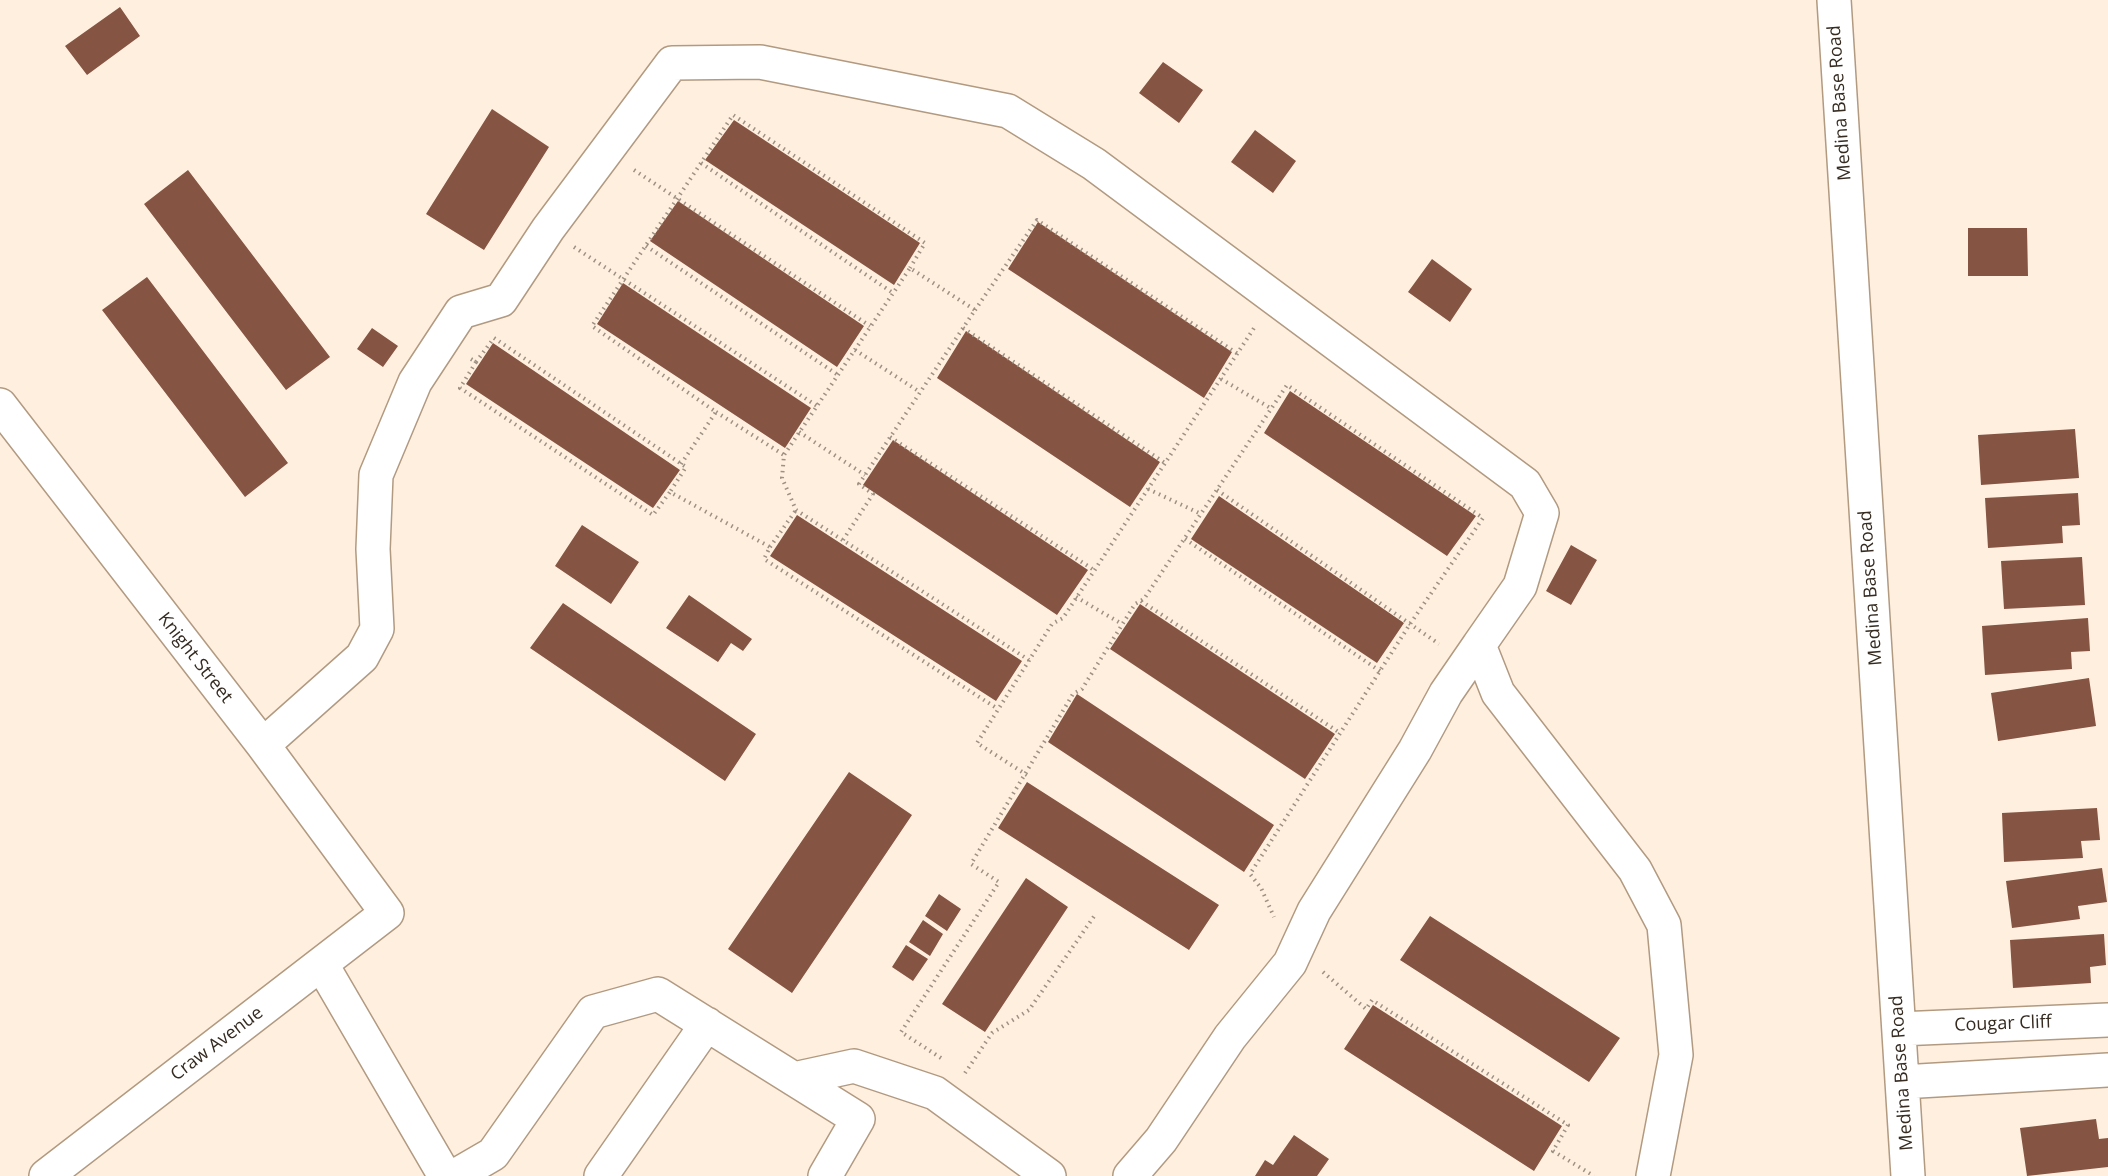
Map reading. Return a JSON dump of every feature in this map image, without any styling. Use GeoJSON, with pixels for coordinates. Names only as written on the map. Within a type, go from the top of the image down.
{"type":"FeatureCollection","features":[{"type":"Feature","properties":{"kind":"street","name":"Medina Base Road"},"geometry":{"type":"LineString","coordinates":[[1834,0],[1908,1176]]}},
{"type":"Feature","properties":{"kind":"street"},"geometry":{"type":"LineString","coordinates":[[263,746],[362,657],[377,629],[373,549],[376,475],[415,382],[461,312],[501,300],[548,229],[672,63],[760,62],[1008,111],[1094,165],[1525,484],[1542,513],[1520,586],[1472,654],[1314,911],[1290,963],[1230,1037],[1161,1140],[1130,1176]]}},
{"type":"Feature","properties":{"kind":"street","name":"Knight Street"},"geometry":{"type":"LineString","coordinates":[[0,405],[263,746],[387,913]]}},
{"type":"Feature","properties":{"kind":"street"},"geometry":{"type":"LineString","coordinates":[[1472,654],[1497,693],[1635,870],[1664,925],[1676,1055],[1653,1176]]}},
{"type":"Feature","properties":{"kind":"street","name":"Craw Avenue"},"geometry":{"type":"LineString","coordinates":[[46,1176],[387,913]]}},
{"type":"Feature","properties":{"kind":"street"},"geometry":{"type":"LineString","coordinates":[[322,965],[445,1176]]}},
{"type":"Feature","properties":{"kind":"street"},"geometry":{"type":"LineString","coordinates":[[456,1176],[493,1154],[593,1012],[658,994],[858,1119],[825,1176]]}},
{"type":"Feature","properties":{"kind":"street","name":"Cougar Cliff"},"geometry":{"type":"LineString","coordinates":[[1899,1029],[2108,1020]]}},
{"type":"Feature","properties":{"kind":"street"},"geometry":{"type":"LineString","coordinates":[[600,1176],[707,1024]]}},
{"type":"Feature","properties":{"kind":"street"},"geometry":{"type":"LineString","coordinates":[[794,1079],[854,1066],[935,1093],[1049,1176]]}},
{"type":"Feature","properties":{"kind":"street"},"geometry":{"type":"LineString","coordinates":[[1902,1082],[2108,1070]]}},
{"type":"Feature","properties":{"kind":"path"},"geometry":{"type":"LineString","coordinates":[[784,456],[592,326],[734,115],[925,243],[784,456],[782,478],[796,510],[1029,660]]}},
{"type":"Feature","properties":{"kind":"path"},"geometry":{"type":"LineString","coordinates":[[605,152],[870,326]]}},
{"type":"Feature","properties":{"kind":"path"},"geometry":{"type":"LineString","coordinates":[[701,163],[893,293]]}},
{"type":"Feature","properties":{"kind":"path"},"geometry":{"type":"LineString","coordinates":[[843,540],[873,494],[858,484],[1037,220],[1238,354]]}},
{"type":"Feature","properties":{"kind":"path"},"geometry":{"type":"LineString","coordinates":[[548,229],[817,406]]}},
{"type":"Feature","properties":{"kind":"path"},"geometry":{"type":"LineString","coordinates":[[646,246],[838,375]]}},
{"type":"Feature","properties":{"kind":"path"},"geometry":{"type":"LineString","coordinates":[[910,268],[975,310]]}},
{"type":"Feature","properties":{"kind":"path"},"geometry":{"type":"LineString","coordinates":[[1027,775],[977,743],[1052,624],[1063,618],[1274,298]]}},
{"type":"Feature","properties":{"kind":"path"},"geometry":{"type":"LineString","coordinates":[[963,328],[1165,463]]}},
{"type":"Feature","properties":{"kind":"path"},"geometry":{"type":"LineString","coordinates":[[494,338],[681,464],[686,467],[653,515],[460,388],[494,338]]}},
{"type":"Feature","properties":{"kind":"path"},"geometry":{"type":"LineString","coordinates":[[442,342],[476,362]]}},
{"type":"Feature","properties":{"kind":"path"},"geometry":{"type":"LineString","coordinates":[[855,350],[920,392]]}},
{"type":"Feature","properties":{"kind":"path"},"geometry":{"type":"LineString","coordinates":[[1221,379],[1272,409]]}},
{"type":"Feature","properties":{"kind":"path"},"geometry":{"type":"LineString","coordinates":[[947,1062],[902,1032],[999,882],[971,864],[1027,775],[1073,694],[1082,689],[1135,604],[1140,601],[1185,539],[1287,385],[1483,518],[1410,624],[1250,874],[1261,888],[1288,947],[1295,954],[1327,975],[1366,1009],[1372,1000],[1568,1125],[1553,1151],[1594,1176]]}},
{"type":"Feature","properties":{"kind":"path"},"geometry":{"type":"LineString","coordinates":[[681,464],[716,412]]}},
{"type":"Feature","properties":{"kind":"path"},"geometry":{"type":"LineString","coordinates":[[799,432],[865,475]]}},
{"type":"Feature","properties":{"kind":"path"},"geometry":{"type":"LineString","coordinates":[[890,437],[1094,570]]}},
{"type":"Feature","properties":{"kind":"path"},"geometry":{"type":"LineString","coordinates":[[1148,489],[1201,514]]}},
{"type":"Feature","properties":{"kind":"path"},"geometry":{"type":"LineString","coordinates":[[1217,490],[1410,624],[1472,654]]}},
{"type":"Feature","properties":{"kind":"path"},"geometry":{"type":"LineString","coordinates":[[670,492],[770,547]]}},
{"type":"Feature","properties":{"kind":"path"},"geometry":{"type":"LineString","coordinates":[[796,510],[764,559],[998,709]]}},
{"type":"Feature","properties":{"kind":"path"},"geometry":{"type":"LineString","coordinates":[[1185,539],[1380,671]]}},
{"type":"Feature","properties":{"kind":"path"},"geometry":{"type":"LineString","coordinates":[[1076,597],[1122,624]]}},
{"type":"Feature","properties":{"kind":"path"},"geometry":{"type":"LineString","coordinates":[[1140,601],[1340,733]]}},
{"type":"Feature","properties":{"kind":"path"},"geometry":{"type":"LineString","coordinates":[[950,1103],[965,1074],[992,1033],[1029,1010],[1095,915]]}},
{"type":"Feature","properties":{"kind":"path"},"geometry":{"type":"LineString","coordinates":[[956,1068],[965,1074]]}},
{"type":"Feature","properties":{"kind":"building"},"geometry":{"type":"Polygon","coordinates":[[[120,7],[140,36],[87,75],[65,46],[120,7]]]}},
{"type":"Feature","properties":{"kind":"building"},"geometry":{"type":"Polygon","coordinates":[[[1163,62],[1203,90],[1179,123],[1139,93],[1163,62]]]}},
{"type":"Feature","properties":{"kind":"building"},"geometry":{"type":"Polygon","coordinates":[[[492,109],[549,147],[484,250],[426,214],[492,109]]]}},
{"type":"Feature","properties":{"kind":"building"},"geometry":{"type":"Polygon","coordinates":[[[734,120],[920,243],[894,285],[705,160],[734,120]]]}},
{"type":"Feature","properties":{"kind":"building"},"geometry":{"type":"Polygon","coordinates":[[[1255,130],[1296,161],[1273,193],[1231,162],[1255,130]]]}},
{"type":"Feature","properties":{"kind":"building"},"geometry":{"type":"Polygon","coordinates":[[[188,170],[330,357],[286,390],[144,204],[188,170]]]}},
{"type":"Feature","properties":{"kind":"building"},"geometry":{"type":"Polygon","coordinates":[[[678,201],[864,326],[837,367],[650,241],[678,201]]]}},
{"type":"Feature","properties":{"kind":"building"},"geometry":{"type":"Polygon","coordinates":[[[1038,222],[1232,352],[1204,398],[1008,269],[1038,222]]]}},
{"type":"Feature","properties":{"kind":"building"},"geometry":{"type":"Polygon","coordinates":[[[1968,228],[2027,228],[2028,276],[1968,276],[1968,228]]]}},
{"type":"Feature","properties":{"kind":"building"},"geometry":{"type":"Polygon","coordinates":[[[1432,259],[1472,289],[1450,322],[1408,292],[1432,259]]]}},
{"type":"Feature","properties":{"kind":"building"},"geometry":{"type":"Polygon","coordinates":[[[147,277],[288,463],[245,497],[102,310],[147,277]]]}},
{"type":"Feature","properties":{"kind":"building"},"geometry":{"type":"Polygon","coordinates":[[[623,283],[811,408],[785,448],[597,324],[623,283]]]}},
{"type":"Feature","properties":{"kind":"building"},"geometry":{"type":"Polygon","coordinates":[[[372,328],[398,346],[383,367],[357,349],[372,328]]]}},
{"type":"Feature","properties":{"kind":"building"},"geometry":{"type":"Polygon","coordinates":[[[966,331],[1160,462],[1130,507],[937,378],[966,331]]]}},
{"type":"Feature","properties":{"kind":"building"},"geometry":{"type":"Polygon","coordinates":[[[493,343],[680,470],[653,508],[466,384],[493,343]]]}},
{"type":"Feature","properties":{"kind":"building"},"geometry":{"type":"Polygon","coordinates":[[[1290,391],[1476,516],[1447,556],[1264,433],[1290,391]]]}},
{"type":"Feature","properties":{"kind":"building"},"geometry":{"type":"Polygon","coordinates":[[[2075,429],[2079,478],[1981,485],[1978,435],[2075,429]]]}},
{"type":"Feature","properties":{"kind":"building"},"geometry":{"type":"Polygon","coordinates":[[[893,440],[1088,570],[1057,615],[863,485],[893,440]]]}},
{"type":"Feature","properties":{"kind":"building"},"geometry":{"type":"Polygon","coordinates":[[[2078,493],[2080,525],[2062,526],[2063,543],[1988,548],[1985,498],[2078,493]]]}},
{"type":"Feature","properties":{"kind":"building"},"geometry":{"type":"Polygon","coordinates":[[[1219,496],[1404,623],[1377,663],[1191,539],[1219,496]]]}},
{"type":"Feature","properties":{"kind":"building"},"geometry":{"type":"Polygon","coordinates":[[[797,515],[1022,661],[996,701],[770,556],[797,515]]]}},
{"type":"Feature","properties":{"kind":"building"},"geometry":{"type":"Polygon","coordinates":[[[582,525],[639,562],[611,604],[555,566],[582,525]]]}},
{"type":"Feature","properties":{"kind":"building"},"geometry":{"type":"Polygon","coordinates":[[[1571,545],[1597,560],[1571,605],[1546,591],[1571,545]]]}},
{"type":"Feature","properties":{"kind":"building"},"geometry":{"type":"Polygon","coordinates":[[[2082,557],[2085,605],[2004,609],[2001,561],[2082,557]]]}},
{"type":"Feature","properties":{"kind":"building"},"geometry":{"type":"Polygon","coordinates":[[[689,595],[752,639],[743,651],[731,643],[718,662],[666,628],[689,595]]]}},
{"type":"Feature","properties":{"kind":"building"},"geometry":{"type":"Polygon","coordinates":[[[563,603],[756,734],[725,781],[530,648],[563,603]]]}},
{"type":"Feature","properties":{"kind":"building"},"geometry":{"type":"Polygon","coordinates":[[[1140,604],[1335,734],[1305,779],[1110,649],[1140,604]]]}},
{"type":"Feature","properties":{"kind":"building"},"geometry":{"type":"Polygon","coordinates":[[[2088,618],[2090,651],[2071,652],[2072,669],[1985,675],[1982,626],[2088,618]]]}},
{"type":"Feature","properties":{"kind":"building"},"geometry":{"type":"Polygon","coordinates":[[[2089,678],[2096,726],[1998,741],[1991,693],[2089,678]]]}},
{"type":"Feature","properties":{"kind":"building"},"geometry":{"type":"Polygon","coordinates":[[[1077,694],[1274,825],[1244,872],[1048,742],[1077,694]]]}},
{"type":"Feature","properties":{"kind":"building"},"geometry":{"type":"Polygon","coordinates":[[[849,772],[912,815],[792,993],[728,949],[849,772]]]}},
{"type":"Feature","properties":{"kind":"building"},"geometry":{"type":"Polygon","coordinates":[[[1027,782],[1219,905],[1189,950],[998,828],[1027,782]]]}},
{"type":"Feature","properties":{"kind":"building"},"geometry":{"type":"Polygon","coordinates":[[[2097,808],[2100,840],[2081,841],[2083,858],[2004,862],[2002,813],[2097,808]]]}},
{"type":"Feature","properties":{"kind":"building"},"geometry":{"type":"Polygon","coordinates":[[[2102,868],[2107,902],[2078,906],[2080,919],[2012,928],[2006,881],[2102,868]]]}},
{"type":"Feature","properties":{"kind":"building"},"geometry":{"type":"Polygon","coordinates":[[[1026,878],[1068,907],[985,1032],[942,1004],[1026,878]]]}},
{"type":"Feature","properties":{"kind":"building"},"geometry":{"type":"Polygon","coordinates":[[[939,894],[961,909],[947,931],[925,916],[939,894]]]}},
{"type":"Feature","properties":{"kind":"building"},"geometry":{"type":"Polygon","coordinates":[[[1430,916],[1620,1038],[1589,1082],[1400,960],[1430,916]]]}},
{"type":"Feature","properties":{"kind":"building"},"geometry":{"type":"Polygon","coordinates":[[[923,920],[943,934],[930,956],[909,942],[923,920]]]}},
{"type":"Feature","properties":{"kind":"building"},"geometry":{"type":"Polygon","coordinates":[[[2104,934],[2106,965],[2090,967],[2091,983],[2013,988],[2010,940],[2104,934]]]}},
{"type":"Feature","properties":{"kind":"building"},"geometry":{"type":"Polygon","coordinates":[[[906,945],[928,959],[913,981],[892,967],[906,945]]]}},
{"type":"Feature","properties":{"kind":"building"},"geometry":{"type":"Polygon","coordinates":[[[1373,1005],[1562,1126],[1534,1171],[1344,1049],[1373,1005]]]}},
{"type":"Feature","properties":{"kind":"building"},"geometry":{"type":"Polygon","coordinates":[[[2096,1119],[2099,1139],[2108,1138],[2108,1167],[2027,1176],[2020,1128],[2096,1119]]]}},
{"type":"Feature","properties":{"kind":"building"},"geometry":{"type":"Polygon","coordinates":[[[1294,1135],[1329,1159],[1317,1176],[1255,1176],[1265,1160],[1273,1165],[1294,1135]]]}}]}
